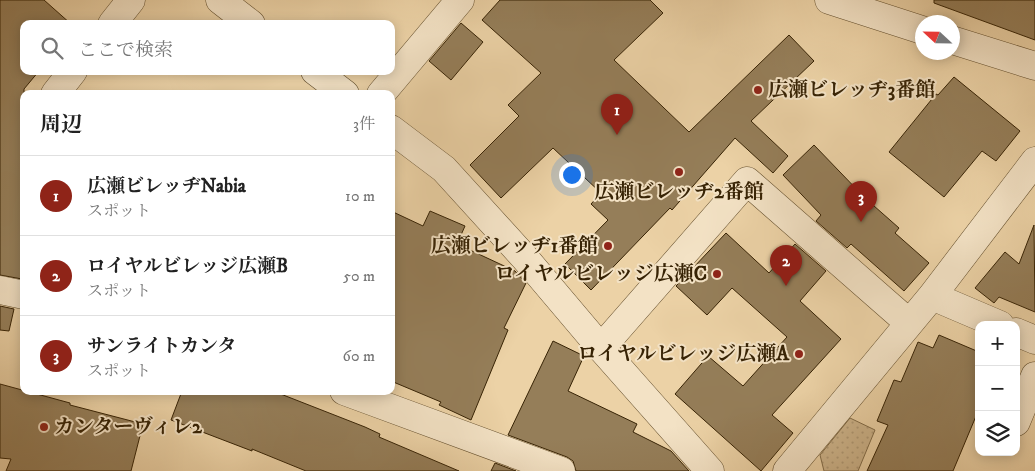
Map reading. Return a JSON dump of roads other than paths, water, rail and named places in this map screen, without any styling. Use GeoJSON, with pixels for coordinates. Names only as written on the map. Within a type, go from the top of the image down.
{"type":"FeatureCollection","features":[{"type":"Feature","properties":{"kind":"street"},"geometry":{"type":"LineString","coordinates":[[115,20],[131,0]]}},
{"type":"Feature","properties":{"kind":"street"},"geometry":{"type":"LineString","coordinates":[[220,0],[246,20]]}},
{"type":"Feature","properties":{"kind":"street"},"geometry":{"type":"LineString","coordinates":[[384,90],[460,0]]}},
{"type":"Feature","properties":{"kind":"street"},"geometry":{"type":"LineString","coordinates":[[829,0],[915,28]]}},
{"type":"Feature","properties":{"kind":"street"},"geometry":{"type":"LineString","coordinates":[[960,43],[1035,66]]}},
{"type":"Feature","properties":{"kind":"street"},"geometry":{"type":"LineString","coordinates":[[58,90],[70,75]]}},
{"type":"Feature","properties":{"kind":"street"},"geometry":{"type":"LineString","coordinates":[[320,75],[339,90]]}},
{"type":"Feature","properties":{"kind":"street"},"geometry":{"type":"LineString","coordinates":[[395,132],[444,169],[524,257],[601,348],[710,471]]}},
{"type":"Feature","properties":{"kind":"street"},"geometry":{"type":"LineString","coordinates":[[787,471],[932,296],[1035,161]]}},
{"type":"Feature","properties":{"kind":"street"},"geometry":{"type":"LineString","coordinates":[[601,348],[747,181],[909,323]]}},
{"type":"Feature","properties":{"kind":"street"},"geometry":{"type":"LineString","coordinates":[[0,290],[20,294]]}},
{"type":"Feature","properties":{"kind":"street"},"geometry":{"type":"LineString","coordinates":[[932,296],[991,321]]}},
{"type":"Feature","properties":{"kind":"street"},"geometry":{"type":"LineString","coordinates":[[1020,334],[1035,340]]}},
{"type":"Feature","properties":{"kind":"street"},"geometry":{"type":"LineString","coordinates":[[1020,412],[1035,376]]}},
{"type":"Feature","properties":{"kind":"street"},"geometry":{"type":"LineString","coordinates":[[355,395],[562,471]]}},
{"type":"Feature","properties":{"kind":"place","name":"広瀬ビレッヂ3番館"},"geometry":{"type":"Point","coordinates":[758,90]}},
{"type":"Feature","properties":{"kind":"place","name":"広瀬ビレッヂNabia"},"geometry":{"type":"Point","coordinates":[617,135]}},
{"type":"Feature","properties":{"kind":"place","name":"広瀬ビレッヂ2番館"},"geometry":{"type":"Point","coordinates":[679,172]}},
{"type":"Feature","properties":{"kind":"place","name":"サンライトカンタ"},"geometry":{"type":"Point","coordinates":[861,222]}},
{"type":"Feature","properties":{"kind":"place","name":"広瀬ビレッヂ1番館"},"geometry":{"type":"Point","coordinates":[608,246]}},
{"type":"Feature","properties":{"kind":"place","name":"ロイヤルビレッジ広瀬C"},"geometry":{"type":"Point","coordinates":[717,274]}},
{"type":"Feature","properties":{"kind":"place","name":"ロイヤルビレッジ広瀬B"},"geometry":{"type":"Point","coordinates":[786,286]}},
{"type":"Feature","properties":{"kind":"place","name":"ロイヤルビレッジ広瀬A"},"geometry":{"type":"Point","coordinates":[799,354]}},
{"type":"Feature","properties":{"kind":"place","name":"カンターヴィレ2"},"geometry":{"type":"Point","coordinates":[44,427]}}]}
